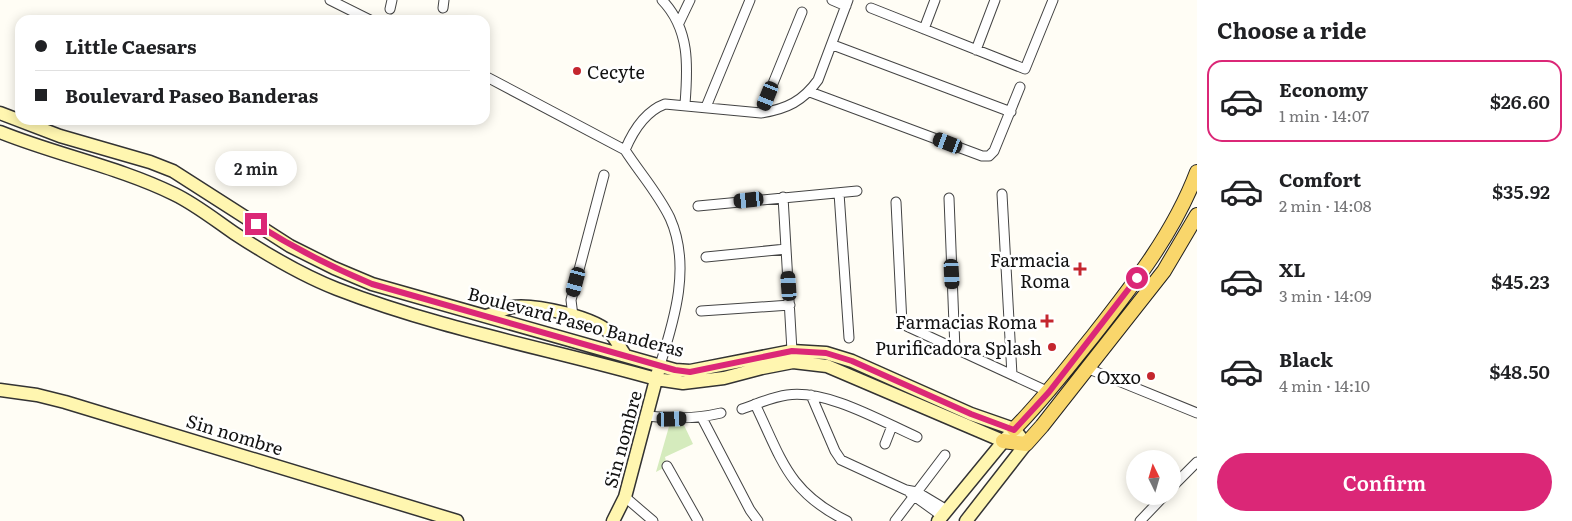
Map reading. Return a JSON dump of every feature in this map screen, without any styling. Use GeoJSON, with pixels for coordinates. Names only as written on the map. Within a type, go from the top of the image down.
{"type":"FeatureCollection","features":[{"type":"Feature","properties":{"kind":"main road","name":"Boulevard Paseo Banderas"},"geometry":{"type":"LineString","coordinates":[[0,113],[15,119]]}},
{"type":"Feature","properties":{"kind":"main road","name":"Boulevard Paseo Banderas"},"geometry":{"type":"LineString","coordinates":[[31,125],[60,136],[150,162],[173,171],[290,246],[372,284],[675,370],[690,372],[792,351],[826,353],[852,361],[971,414],[1014,430],[1026,444]]}},
{"type":"Feature","properties":{"kind":"main road","name":"Boulevard Paseo Banderas"},"geometry":{"type":"LineString","coordinates":[[0,132],[72,159],[144,181],[176,195],[252,245],[336,289],[412,314],[656,379],[683,383],[724,378],[793,362],[827,366],[1003,441],[1026,444]]}},
{"type":"Feature","properties":{"kind":"main road"},"geometry":{"type":"LineString","coordinates":[[942,516],[1003,441],[1049,392],[1119,303],[1155,254],[1197,172]]}},
{"type":"Feature","properties":{"kind":"main road"},"geometry":{"type":"LineString","coordinates":[[966,521],[1026,444],[1089,369],[1164,271],[1197,215]]}},
{"type":"Feature","properties":{"kind":"main road"},"geometry":{"type":"LineString","coordinates":[[1169,229],[1184,238]]}},
{"type":"Feature","properties":{"kind":"main road"},"geometry":{"type":"LineString","coordinates":[[486,316],[513,307],[540,308],[573,316],[592,323],[611,334],[625,355]]}},
{"type":"Feature","properties":{"kind":"main road","name":"Sin nombre"},"geometry":{"type":"LineString","coordinates":[[613,521],[625,497],[660,365]]}},
{"type":"Feature","properties":{"kind":"main road","name":"Sin nombre"},"geometry":{"type":"LineString","coordinates":[[0,390],[37,395],[65,402],[457,521]]}},
{"type":"Feature","properties":{"kind":"street"},"geometry":{"type":"LineString","coordinates":[[330,0],[360,15]]}},
{"type":"Feature","properties":{"kind":"street"},"geometry":{"type":"LineString","coordinates":[[662,0],[679,23],[687,48],[685,104]]}},
{"type":"Feature","properties":{"kind":"street"},"geometry":{"type":"LineString","coordinates":[[679,23],[690,0]]}},
{"type":"Feature","properties":{"kind":"street"},"geometry":{"type":"LineString","coordinates":[[706,107],[750,0]]}},
{"type":"Feature","properties":{"kind":"street"},"geometry":{"type":"LineString","coordinates":[[625,150],[631,134],[655,108],[666,104],[685,104],[761,112],[787,108],[810,92],[818,80],[833,44],[847,3],[832,0]]}},
{"type":"Feature","properties":{"kind":"street"},"geometry":{"type":"LineString","coordinates":[[924,29],[935,0]]}},
{"type":"Feature","properties":{"kind":"street"},"geometry":{"type":"LineString","coordinates":[[976,50],[995,0]]}},
{"type":"Feature","properties":{"kind":"street"},"geometry":{"type":"LineString","coordinates":[[871,8],[1026,68],[1053,0]]}},
{"type":"Feature","properties":{"kind":"street"},"geometry":{"type":"LineString","coordinates":[[761,112],[802,12]]}},
{"type":"Feature","properties":{"kind":"street"},"geometry":{"type":"LineString","coordinates":[[833,44],[1011,112]]}},
{"type":"Feature","properties":{"kind":"street"},"geometry":{"type":"LineString","coordinates":[[490,79],[625,150],[670,217],[678,241],[680,260],[678,298],[660,365]]}},
{"type":"Feature","properties":{"kind":"street"},"geometry":{"type":"LineString","coordinates":[[810,92],[982,156],[989,156],[994,151],[1020,87]]}},
{"type":"Feature","properties":{"kind":"street"},"geometry":{"type":"LineString","coordinates":[[573,316],[571,300],[604,175]]}},
{"type":"Feature","properties":{"kind":"street"},"geometry":{"type":"LineString","coordinates":[[698,206],[857,190]]}},
{"type":"Feature","properties":{"kind":"street"},"geometry":{"type":"LineString","coordinates":[[839,193],[850,338]]}},
{"type":"Feature","properties":{"kind":"street"},"geometry":{"type":"LineString","coordinates":[[1002,194],[1012,375]]}},
{"type":"Feature","properties":{"kind":"street"},"geometry":{"type":"LineString","coordinates":[[783,197],[792,351]]}},
{"type":"Feature","properties":{"kind":"street"},"geometry":{"type":"LineString","coordinates":[[949,198],[955,350]]}},
{"type":"Feature","properties":{"kind":"street"},"geometry":{"type":"LineString","coordinates":[[896,202],[900,320],[902,324],[1049,392]]}},
{"type":"Feature","properties":{"kind":"street"},"geometry":{"type":"LineString","coordinates":[[706,257],[786,250]]}},
{"type":"Feature","properties":{"kind":"street"},"geometry":{"type":"LineString","coordinates":[[558,312],[571,300]]}},
{"type":"Feature","properties":{"kind":"street"},"geometry":{"type":"LineString","coordinates":[[701,311],[790,304]]}},
{"type":"Feature","properties":{"kind":"street"},"geometry":{"type":"LineString","coordinates":[[1089,369],[1197,413]]}},
{"type":"Feature","properties":{"kind":"street"},"geometry":{"type":"LineString","coordinates":[[742,409],[786,395],[825,397],[918,437]]}},
{"type":"Feature","properties":{"kind":"street"},"geometry":{"type":"LineString","coordinates":[[811,395],[835,451],[841,460],[912,493],[942,516]]}},
{"type":"Feature","properties":{"kind":"street"},"geometry":{"type":"LineString","coordinates":[[755,404],[782,461],[800,490],[816,504],[847,521]]}},
{"type":"Feature","properties":{"kind":"street"},"geometry":{"type":"LineString","coordinates":[[647,416],[672,419],[702,418],[721,413]]}},
{"type":"Feature","properties":{"kind":"street"},"geometry":{"type":"LineString","coordinates":[[702,418],[750,510],[758,521]]}},
{"type":"Feature","properties":{"kind":"street"},"geometry":{"type":"LineString","coordinates":[[885,444],[892,426]]}},
{"type":"Feature","properties":{"kind":"street"},"geometry":{"type":"LineString","coordinates":[[895,521],[912,493],[945,455]]}},
{"type":"Feature","properties":{"kind":"street"},"geometry":{"type":"LineString","coordinates":[[1181,478],[1197,462]]}},
{"type":"Feature","properties":{"kind":"street"},"geometry":{"type":"LineString","coordinates":[[667,466],[698,521]]}},
{"type":"Feature","properties":{"kind":"street"},"geometry":{"type":"LineString","coordinates":[[625,497],[653,521]]}},
{"type":"Feature","properties":{"kind":"street"},"geometry":{"type":"LineString","coordinates":[[1140,521],[1155,505]]}},
{"type":"Feature","properties":{"kind":"green space"},"geometry":{"type":"Polygon","coordinates":[[[670,423],[683,423],[693,444],[665,457],[667,466],[656,472],[670,423]]]}},
{"type":"Feature","properties":{"kind":"place","name":"Cecyte"},"geometry":{"type":"Point","coordinates":[577,71]}},
{"type":"Feature","properties":{"kind":"place","name":"Farmacia Roma"},"geometry":{"type":"Point","coordinates":[1080,269]}},
{"type":"Feature","properties":{"kind":"place","name":"Farmacias Roma"},"geometry":{"type":"Point","coordinates":[1047,321]}},
{"type":"Feature","properties":{"kind":"place","name":"Purificadora Splash"},"geometry":{"type":"Point","coordinates":[1052,347]}},
{"type":"Feature","properties":{"kind":"place","name":"Oxxo"},"geometry":{"type":"Point","coordinates":[1151,376]}},
{"type":"Feature","properties":{"kind":"route"},"geometry":{"type":"LineString","coordinates":[[256,224],[290,246],[372,284],[675,370],[690,372],[766,355],[810,350],[852,361],[971,414],[1014,430],[1049,392],[1137,278]]}}]}
